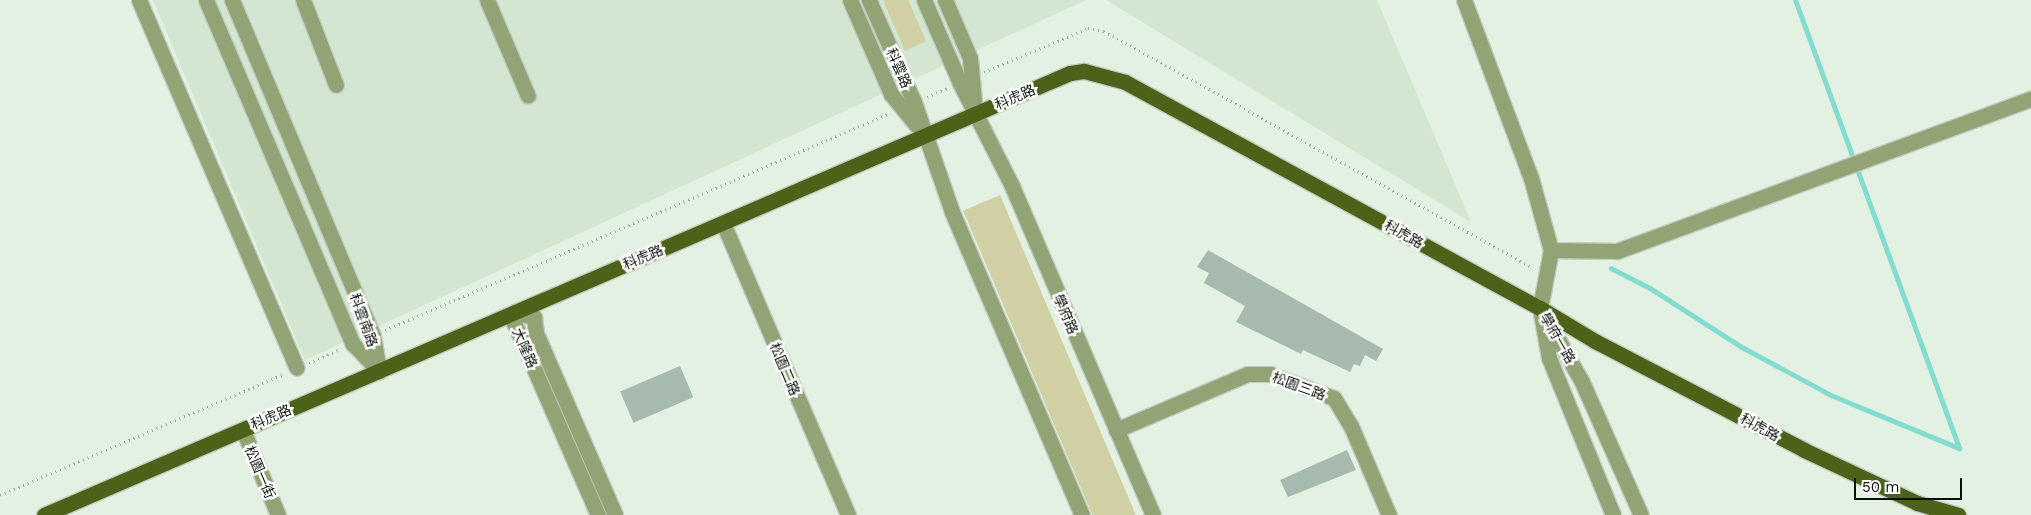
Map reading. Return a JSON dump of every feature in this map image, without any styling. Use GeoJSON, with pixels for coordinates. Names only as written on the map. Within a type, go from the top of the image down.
{"type":"FeatureCollection","features":[{"type":"Feature","properties":{"kind":"main road","name":"科虎路"},"geometry":{"type":"LineString","coordinates":[[44,515],[1070,73],[1101,74],[1125,82],[1540,308],[1595,341],[1804,450],[1917,503],[1958,515]]}},
{"type":"Feature","properties":{"kind":"street"},"geometry":{"type":"LineString","coordinates":[[139,0],[297,368]]}},
{"type":"Feature","properties":{"kind":"street","name":"科雲南路"},"geometry":{"type":"LineString","coordinates":[[206,0],[353,344],[379,371]]}},
{"type":"Feature","properties":{"kind":"street","name":"科雲南路"},"geometry":{"type":"LineString","coordinates":[[232,0],[373,336],[379,371]]}},
{"type":"Feature","properties":{"kind":"street"},"geometry":{"type":"LineString","coordinates":[[303,0],[336,85]]}},
{"type":"Feature","properties":{"kind":"street"},"geometry":{"type":"LineString","coordinates":[[487,0],[528,96]]}},
{"type":"Feature","properties":{"kind":"street"},"geometry":{"type":"LineString","coordinates":[[850,0],[891,94],[909,105]]}},
{"type":"Feature","properties":{"kind":"street","name":"科雲路"},"geometry":{"type":"LineString","coordinates":[[869,0],[923,137]]}},
{"type":"Feature","properties":{"kind":"street"},"geometry":{"type":"LineString","coordinates":[[924,0],[965,80],[976,114]]}},
{"type":"Feature","properties":{"kind":"street"},"geometry":{"type":"LineString","coordinates":[[945,0],[970,58],[965,80]]}},
{"type":"Feature","properties":{"kind":"street"},"geometry":{"type":"LineString","coordinates":[[1464,0],[1531,178],[1551,250],[1540,308]]}},
{"type":"Feature","properties":{"kind":"street"},"geometry":{"type":"LineString","coordinates":[[1551,250],[1617,251],[2031,99]]}},
{"type":"Feature","properties":{"kind":"street","name":"學府路"},"geometry":{"type":"LineString","coordinates":[[976,114],[1012,186],[1153,515]]}},
{"type":"Feature","properties":{"kind":"street"},"geometry":{"type":"LineString","coordinates":[[923,137],[1082,515]]}},
{"type":"Feature","properties":{"kind":"street","name":"松園二路"},"geometry":{"type":"LineString","coordinates":[[723,223],[848,515]]}},
{"type":"Feature","properties":{"kind":"street","name":"學府一路"},"geometry":{"type":"LineString","coordinates":[[1540,308],[1549,358],[1613,515]]}},
{"type":"Feature","properties":{"kind":"street","name":"學府一路"},"geometry":{"type":"LineString","coordinates":[[1540,308],[1582,382],[1641,515]]}},
{"type":"Feature","properties":{"kind":"street","name":"大隆路"},"geometry":{"type":"LineString","coordinates":[[598,515],[514,323],[515,312],[534,317],[536,333],[615,515]]}},
{"type":"Feature","properties":{"kind":"street","name":"松園三路"},"geometry":{"type":"LineString","coordinates":[[1116,430],[1247,374],[1270,374],[1334,398],[1350,426],[1389,515]]}},
{"type":"Feature","properties":{"kind":"street","name":"松園一街"},"geometry":{"type":"LineString","coordinates":[[242,430],[278,515]]}},
{"type":"Feature","properties":{"kind":"path"},"geometry":{"type":"LineString","coordinates":[[373,336],[1088,28],[1104,31],[1546,274]]}},
{"type":"Feature","properties":{"kind":"path"},"geometry":{"type":"LineString","coordinates":[[0,495],[353,344]]}},
{"type":"Feature","properties":{"kind":"shaded area"},"geometry":{"type":"Polygon","coordinates":[[[153,0],[1086,0],[305,360],[153,0]]]}},
{"type":"Feature","properties":{"kind":"shaded area"},"geometry":{"type":"Polygon","coordinates":[[[883,0],[908,0],[926,41],[905,51],[883,0]]]}},
{"type":"Feature","properties":{"kind":"shaded area"},"geometry":{"type":"Polygon","coordinates":[[[1106,0],[1377,0],[1471,222],[1106,0]]]}},
{"type":"Feature","properties":{"kind":"shaded area"},"geometry":{"type":"Polygon","coordinates":[[[1000,195],[1136,515],[1092,515],[963,211],[1000,195]]]}},
{"type":"Feature","properties":{"kind":"building"},"geometry":{"type":"Polygon","coordinates":[[[1208,250],[1383,349],[1376,361],[1365,355],[1360,366],[1354,364],[1350,372],[1303,350],[1301,354],[1236,322],[1245,306],[1204,283],[1209,273],[1197,267],[1208,250]]]}},
{"type":"Feature","properties":{"kind":"building"},"geometry":{"type":"Polygon","coordinates":[[[680,366],[693,397],[633,423],[620,391],[680,366]]]}},
{"type":"Feature","properties":{"kind":"building"},"geometry":{"type":"Polygon","coordinates":[[[1347,450],[1356,470],[1288,497],[1280,480],[1347,450]]]}},
{"type":"Feature","properties":{"kind":"waterway"},"geometry":{"type":"LineString","coordinates":[[1611,268],[1650,288],[1742,347],[1831,395],[1959,448],[1795,0]]}}]}
